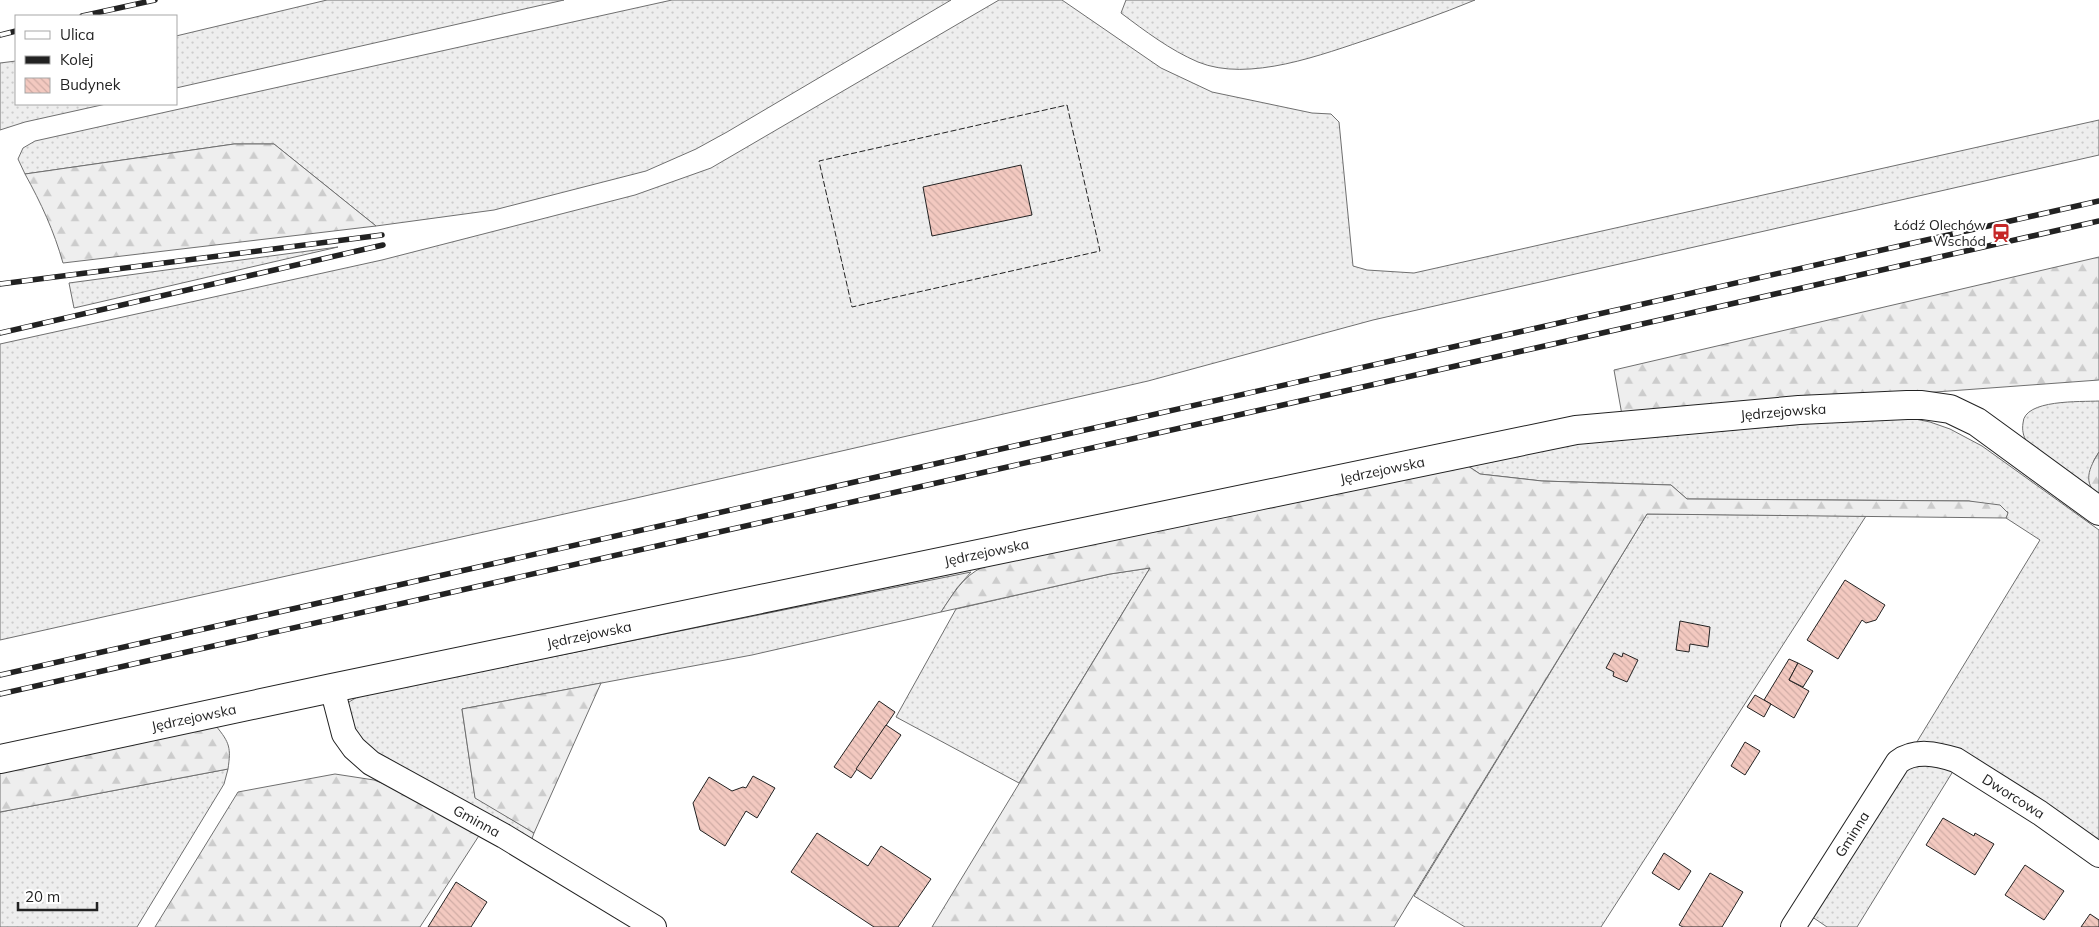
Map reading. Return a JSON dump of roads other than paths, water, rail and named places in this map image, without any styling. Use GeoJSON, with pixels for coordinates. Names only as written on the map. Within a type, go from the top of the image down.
{"type":"FeatureCollection","features":[{"type":"Feature","properties":{"kind":"street","name":"Jędrzejowska"},"geometry":{"type":"LineString","coordinates":[[0,759],[332,688],[1576,430],[1799,410],[1907,405],[1950,409],[1977,422],[2099,511]]}},
{"type":"Feature","properties":{"kind":"street","name":"Gminna"},"geometry":{"type":"LineString","coordinates":[[332,688],[344,734],[354,748],[371,762],[504,836],[654,927]]}},
{"type":"Feature","properties":{"kind":"street","name":"Gminna"},"geometry":{"type":"LineString","coordinates":[[1793,927],[1898,762],[1907,756],[1921,754]]}},
{"type":"Feature","properties":{"kind":"street","name":"Dworcowa"},"geometry":{"type":"LineString","coordinates":[[1921,754],[1942,756],[1956,760],[2040,813],[2099,854]]}},
{"type":"Feature","properties":{"kind":"railway"},"geometry":{"type":"LineString","coordinates":[[87,15],[155,0]]}},
{"type":"Feature","properties":{"kind":"railway"},"geometry":{"type":"LineString","coordinates":[[0,35],[15,31]]}},
{"type":"Feature","properties":{"kind":"railway"},"geometry":{"type":"LineString","coordinates":[[0,675],[2099,201]]}},
{"type":"Feature","properties":{"kind":"railway"},"geometry":{"type":"LineString","coordinates":[[0,694],[2099,221]]}},
{"type":"Feature","properties":{"kind":"railway"},"geometry":{"type":"LineString","coordinates":[[0,284],[382,235]]}},
{"type":"Feature","properties":{"kind":"railway"},"geometry":{"type":"LineString","coordinates":[[0,333],[383,245]]}},
{"type":"Feature","properties":{"kind":"place","name":"Łódź Olechów Wschód"},"geometry":{"type":"Point","coordinates":[2001,233]}}]}
